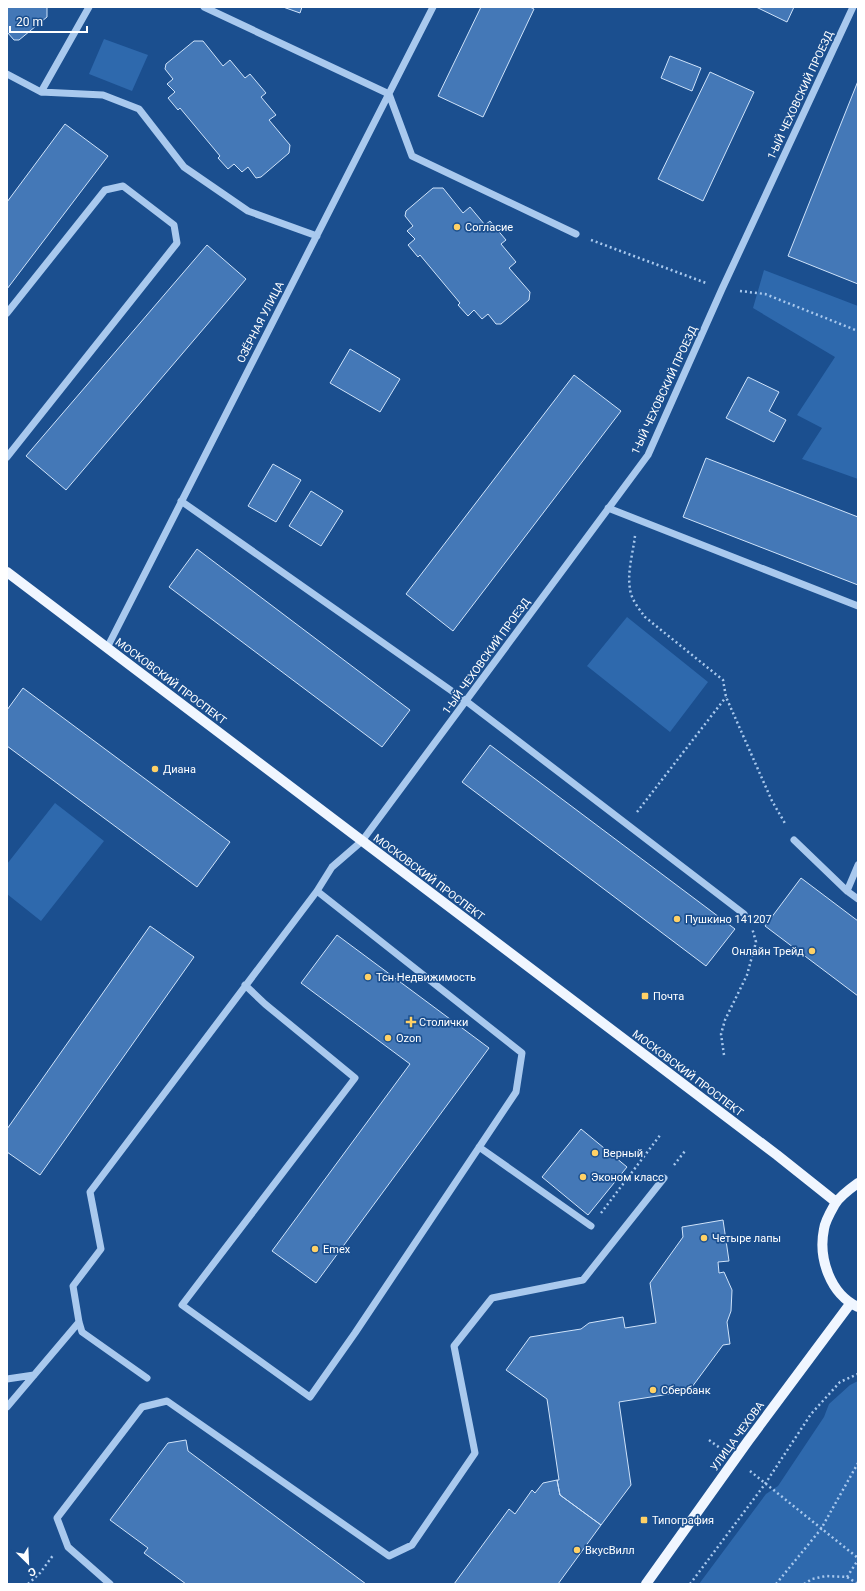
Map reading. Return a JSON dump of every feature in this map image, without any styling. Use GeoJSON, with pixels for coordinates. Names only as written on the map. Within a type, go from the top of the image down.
{"type":"FeatureCollection","features":[{"type":"Feature","properties":{"kind":"main road","name":"МОСКОВСКИЙ ПРОСПЕКТ"},"geometry":{"type":"LineString","coordinates":[[7,572],[777,1155],[836,1202]]}},
{"type":"Feature","properties":{"kind":"main road"},"geometry":{"type":"LineString","coordinates":[[854,1306],[832,1283],[822,1256],[824,1228],[836,1202],[858,1183]]}},
{"type":"Feature","properties":{"kind":"main road","name":"УЛИЦА ЧЕХОВА"},"geometry":{"type":"LineString","coordinates":[[646,1584],[736,1458],[854,1306]]}},
{"type":"Feature","properties":{"kind":"street"},"geometry":{"type":"LineString","coordinates":[[41,92],[89,7]]}},
{"type":"Feature","properties":{"kind":"street"},"geometry":{"type":"LineString","coordinates":[[204,7],[389,94],[412,156],[576,234]]}},
{"type":"Feature","properties":{"kind":"street","name":"ОЗЁРНАЯ УЛИЦА"},"geometry":{"type":"LineString","coordinates":[[107,648],[433,7]]}},
{"type":"Feature","properties":{"kind":"street","name":"1-ЫЙ ЧЕХОВСКИЙ ПРОЕЗД"},"geometry":{"type":"LineString","coordinates":[[79,1322],[73,1286],[101,1249],[90,1192],[317,891],[332,867],[362,841],[648,455],[722,289],[853,7]]}},
{"type":"Feature","properties":{"kind":"street"},"geometry":{"type":"LineString","coordinates":[[7,74],[41,92],[103,95],[139,109],[184,167],[248,211],[316,236]]}},
{"type":"Feature","properties":{"kind":"street"},"geometry":{"type":"LineString","coordinates":[[7,313],[106,190],[123,186],[174,225],[177,243],[7,457]]}},
{"type":"Feature","properties":{"kind":"street"},"geometry":{"type":"LineString","coordinates":[[181,501],[466,701],[744,914]]}},
{"type":"Feature","properties":{"kind":"street"},"geometry":{"type":"LineString","coordinates":[[608,508],[858,606]]}},
{"type":"Feature","properties":{"kind":"street"},"geometry":{"type":"LineString","coordinates":[[794,840],[847,891],[858,899]]}},
{"type":"Feature","properties":{"kind":"street"},"geometry":{"type":"LineString","coordinates":[[847,891],[858,864]]}},
{"type":"Feature","properties":{"kind":"street"},"geometry":{"type":"LineString","coordinates":[[245,985],[265,1004],[355,1078],[182,1305],[310,1397],[355,1333],[516,1092],[522,1052],[317,891]]}},
{"type":"Feature","properties":{"kind":"street"},"geometry":{"type":"LineString","coordinates":[[480,1147],[591,1226]]}},
{"type":"Feature","properties":{"kind":"street"},"geometry":{"type":"LineString","coordinates":[[110,1584],[68,1547],[57,1518],[142,1407],[167,1401],[389,1556],[412,1545],[475,1453],[454,1346],[492,1298],[583,1280],[664,1178]]}},
{"type":"Feature","properties":{"kind":"street"},"geometry":{"type":"LineString","coordinates":[[7,1408],[79,1322]]}},
{"type":"Feature","properties":{"kind":"street"},"geometry":{"type":"LineString","coordinates":[[79,1322],[82,1332],[147,1378]]}},
{"type":"Feature","properties":{"kind":"street"},"geometry":{"type":"LineString","coordinates":[[7,1379],[34,1375]]}},
{"type":"Feature","properties":{"kind":"path"},"geometry":{"type":"LineString","coordinates":[[576,234],[722,289],[765,294],[858,332]]}},
{"type":"Feature","properties":{"kind":"path"},"geometry":{"type":"LineString","coordinates":[[638,520],[629,574],[630,590],[637,606],[645,617],[723,680],[726,697],[772,801],[794,840]]}},
{"type":"Feature","properties":{"kind":"path"},"geometry":{"type":"LineString","coordinates":[[627,824],[726,697]]}},
{"type":"Feature","properties":{"kind":"path"},"geometry":{"type":"LineString","coordinates":[[724,1055],[721,1034],[725,1020],[747,975],[756,942],[752,927],[744,914]]}},
{"type":"Feature","properties":{"kind":"path"},"geometry":{"type":"LineString","coordinates":[[591,1226],[662,1134]]}},
{"type":"Feature","properties":{"kind":"path"},"geometry":{"type":"LineString","coordinates":[[690,1584],[765,1484],[811,1414],[840,1382],[858,1374]]}},
{"type":"Feature","properties":{"kind":"path"},"geometry":{"type":"LineString","coordinates":[[709,1440],[736,1458],[765,1484],[858,1559],[847,1577]]}},
{"type":"Feature","properties":{"kind":"path"},"geometry":{"type":"LineString","coordinates":[[776,1584],[821,1529],[858,1463]]}},
{"type":"Feature","properties":{"kind":"path"},"geometry":{"type":"LineString","coordinates":[[28,1584],[40,1573],[65,1539]]}},
{"type":"Feature","properties":{"kind":"path"},"geometry":{"type":"LineString","coordinates":[[804,1584],[812,1579],[826,1576],[847,1577],[858,1584]]}},
{"type":"Feature","properties":{"kind":"shaded area"},"geometry":{"type":"Polygon","coordinates":[[[104,39],[148,55],[132,91],[89,74],[104,39]]]}},
{"type":"Feature","properties":{"kind":"shaded area"},"geometry":{"type":"Polygon","coordinates":[[[764,270],[858,306],[858,479],[802,459],[822,428],[797,415],[835,357],[753,308],[764,270]]]}},
{"type":"Feature","properties":{"kind":"shaded area"},"geometry":{"type":"Polygon","coordinates":[[[627,617],[708,682],[670,732],[587,666],[627,617]]]}},
{"type":"Feature","properties":{"kind":"shaded area"},"geometry":{"type":"Polygon","coordinates":[[[55,803],[104,841],[41,921],[7,894],[7,864],[55,803]]]}},
{"type":"Feature","properties":{"kind":"shaded area"},"geometry":{"type":"Polygon","coordinates":[[[858,1381],[858,1584],[699,1584],[766,1494],[778,1486],[824,1417],[829,1404],[850,1385],[858,1381]]]}},
{"type":"Feature","properties":{"kind":"building"},"geometry":{"type":"Polygon","coordinates":[[[7,7],[47,7],[47,17],[19,40],[14,40],[7,32],[7,7]]]}},
{"type":"Feature","properties":{"kind":"building"},"geometry":{"type":"Polygon","coordinates":[[[283,7],[302,7],[300,13],[283,7]]]}},
{"type":"Feature","properties":{"kind":"building"},"geometry":{"type":"Polygon","coordinates":[[[481,7],[530,7],[534,9],[483,117],[438,96],[481,7]]]}},
{"type":"Feature","properties":{"kind":"building"},"geometry":{"type":"Polygon","coordinates":[[[756,7],[794,7],[787,22],[756,7]]]}},
{"type":"Feature","properties":{"kind":"building"},"geometry":{"type":"Polygon","coordinates":[[[194,41],[203,41],[223,66],[230,60],[245,78],[250,74],[266,93],[261,97],[276,115],[269,120],[290,145],[289,153],[261,177],[256,178],[248,167],[242,172],[234,164],[228,169],[218,158],[220,156],[180,108],[178,110],[168,98],[175,92],[167,84],[173,79],[165,69],[166,64],[194,41]]]}},
{"type":"Feature","properties":{"kind":"building"},"geometry":{"type":"Polygon","coordinates":[[[670,56],[701,68],[692,91],[661,78],[670,56]]]}},
{"type":"Feature","properties":{"kind":"building"},"geometry":{"type":"Polygon","coordinates":[[[710,72],[754,92],[703,201],[658,179],[710,72]]]}},
{"type":"Feature","properties":{"kind":"building"},"geometry":{"type":"Polygon","coordinates":[[[858,81],[858,284],[788,256],[858,81]]]}},
{"type":"Feature","properties":{"kind":"building"},"geometry":{"type":"Polygon","coordinates":[[[65,124],[108,156],[7,289],[7,202],[65,124]]]}},
{"type":"Feature","properties":{"kind":"building"},"geometry":{"type":"Polygon","coordinates":[[[433,188],[443,188],[463,213],[470,207],[485,225],[490,221],[506,240],[501,244],[516,262],[509,268],[530,292],[529,300],[501,324],[496,324],[488,314],[482,319],[474,310],[468,316],[458,305],[460,303],[420,255],[418,257],[408,245],[415,239],[407,231],[413,226],[405,216],[406,211],[433,188]]]}},
{"type":"Feature","properties":{"kind":"building"},"geometry":{"type":"Polygon","coordinates":[[[207,245],[246,279],[66,490],[26,456],[207,245]]]}},
{"type":"Feature","properties":{"kind":"building"},"geometry":{"type":"Polygon","coordinates":[[[350,349],[400,379],[380,412],[330,383],[350,349]]]}},
{"type":"Feature","properties":{"kind":"building"},"geometry":{"type":"Polygon","coordinates":[[[574,375],[621,411],[453,631],[406,594],[574,375]]]}},
{"type":"Feature","properties":{"kind":"building"},"geometry":{"type":"Polygon","coordinates":[[[748,377],[779,392],[769,411],[786,420],[774,442],[726,418],[748,377]]]}},
{"type":"Feature","properties":{"kind":"building"},"geometry":{"type":"Polygon","coordinates":[[[706,458],[858,517],[858,585],[683,517],[706,458]]]}},
{"type":"Feature","properties":{"kind":"building"},"geometry":{"type":"Polygon","coordinates":[[[273,464],[301,480],[276,522],[248,506],[273,464]]]}},
{"type":"Feature","properties":{"kind":"building"},"geometry":{"type":"Polygon","coordinates":[[[311,491],[343,511],[321,546],[289,526],[311,491]]]}},
{"type":"Feature","properties":{"kind":"building"},"geometry":{"type":"Polygon","coordinates":[[[197,549],[410,710],[382,747],[169,587],[197,549]]]}},
{"type":"Feature","properties":{"kind":"building"},"geometry":{"type":"Polygon","coordinates":[[[23,688],[230,842],[197,887],[7,746],[7,710],[23,688]]]}},
{"type":"Feature","properties":{"kind":"building"},"geometry":{"type":"Polygon","coordinates":[[[490,745],[735,929],[706,966],[462,782],[490,745]]]}},
{"type":"Feature","properties":{"kind":"building"},"geometry":{"type":"Polygon","coordinates":[[[801,878],[858,921],[858,996],[765,926],[801,878]]]}},
{"type":"Feature","properties":{"kind":"building"},"geometry":{"type":"Polygon","coordinates":[[[150,926],[194,957],[40,1175],[7,1152],[7,1129],[150,926]]]}},
{"type":"Feature","properties":{"kind":"building"},"geometry":{"type":"Polygon","coordinates":[[[337,935],[489,1048],[316,1283],[272,1251],[410,1064],[301,983],[337,935]]]}},
{"type":"Feature","properties":{"kind":"building"},"geometry":{"type":"Polygon","coordinates":[[[581,1129],[627,1167],[588,1215],[542,1177],[581,1129]]]}},
{"type":"Feature","properties":{"kind":"building"},"geometry":{"type":"Polygon","coordinates":[[[723,1220],[729,1261],[718,1262],[719,1273],[724,1272],[732,1290],[731,1311],[727,1322],[730,1344],[723,1345],[689,1391],[619,1402],[631,1485],[601,1525],[560,1495],[547,1399],[506,1370],[530,1337],[581,1329],[589,1323],[623,1317],[625,1328],[656,1323],[650,1283],[683,1237],[682,1227],[723,1220]]]}},
{"type":"Feature","properties":{"kind":"building"},"geometry":{"type":"Polygon","coordinates":[[[186,1440],[188,1451],[366,1584],[186,1584],[144,1553],[148,1548],[110,1520],[168,1443],[186,1440]]]}},
{"type":"Feature","properties":{"kind":"building"},"geometry":{"type":"Polygon","coordinates":[[[557,1480],[560,1495],[601,1525],[558,1584],[454,1584],[509,1509],[515,1514],[532,1490],[535,1493],[543,1483],[557,1480]]]}},
{"type":"Feature","properties":{"kind":"place","name":"Согласие"},"geometry":{"type":"Point","coordinates":[457,227]}},
{"type":"Feature","properties":{"kind":"place","name":"Диана"},"geometry":{"type":"Point","coordinates":[155,769]}},
{"type":"Feature","properties":{"kind":"place","name":"Пушкино 141207"},"geometry":{"type":"Point","coordinates":[677,919]}},
{"type":"Feature","properties":{"kind":"place","name":"Онлайн Трейд"},"geometry":{"type":"Point","coordinates":[812,951]}},
{"type":"Feature","properties":{"kind":"place","name":"Тсн Недвижимость"},"geometry":{"type":"Point","coordinates":[368,977]}},
{"type":"Feature","properties":{"kind":"place","name":"Почта"},"geometry":{"type":"Point","coordinates":[645,996]}},
{"type":"Feature","properties":{"kind":"place","name":"Столички"},"geometry":{"type":"Point","coordinates":[411,1022]}},
{"type":"Feature","properties":{"kind":"place","name":"Ozon"},"geometry":{"type":"Point","coordinates":[388,1038]}},
{"type":"Feature","properties":{"kind":"place","name":"Верный"},"geometry":{"type":"Point","coordinates":[595,1153]}},
{"type":"Feature","properties":{"kind":"place","name":"Эконом класс"},"geometry":{"type":"Point","coordinates":[583,1177]}},
{"type":"Feature","properties":{"kind":"place","name":"Четыре лапы"},"geometry":{"type":"Point","coordinates":[704,1238]}},
{"type":"Feature","properties":{"kind":"place","name":"Emex"},"geometry":{"type":"Point","coordinates":[315,1249]}},
{"type":"Feature","properties":{"kind":"place","name":"Сбербанк"},"geometry":{"type":"Point","coordinates":[653,1390]}},
{"type":"Feature","properties":{"kind":"place","name":"Типография"},"geometry":{"type":"Point","coordinates":[644,1520]}},
{"type":"Feature","properties":{"kind":"place","name":"ВкусВилл"},"geometry":{"type":"Point","coordinates":[577,1550]}}]}
